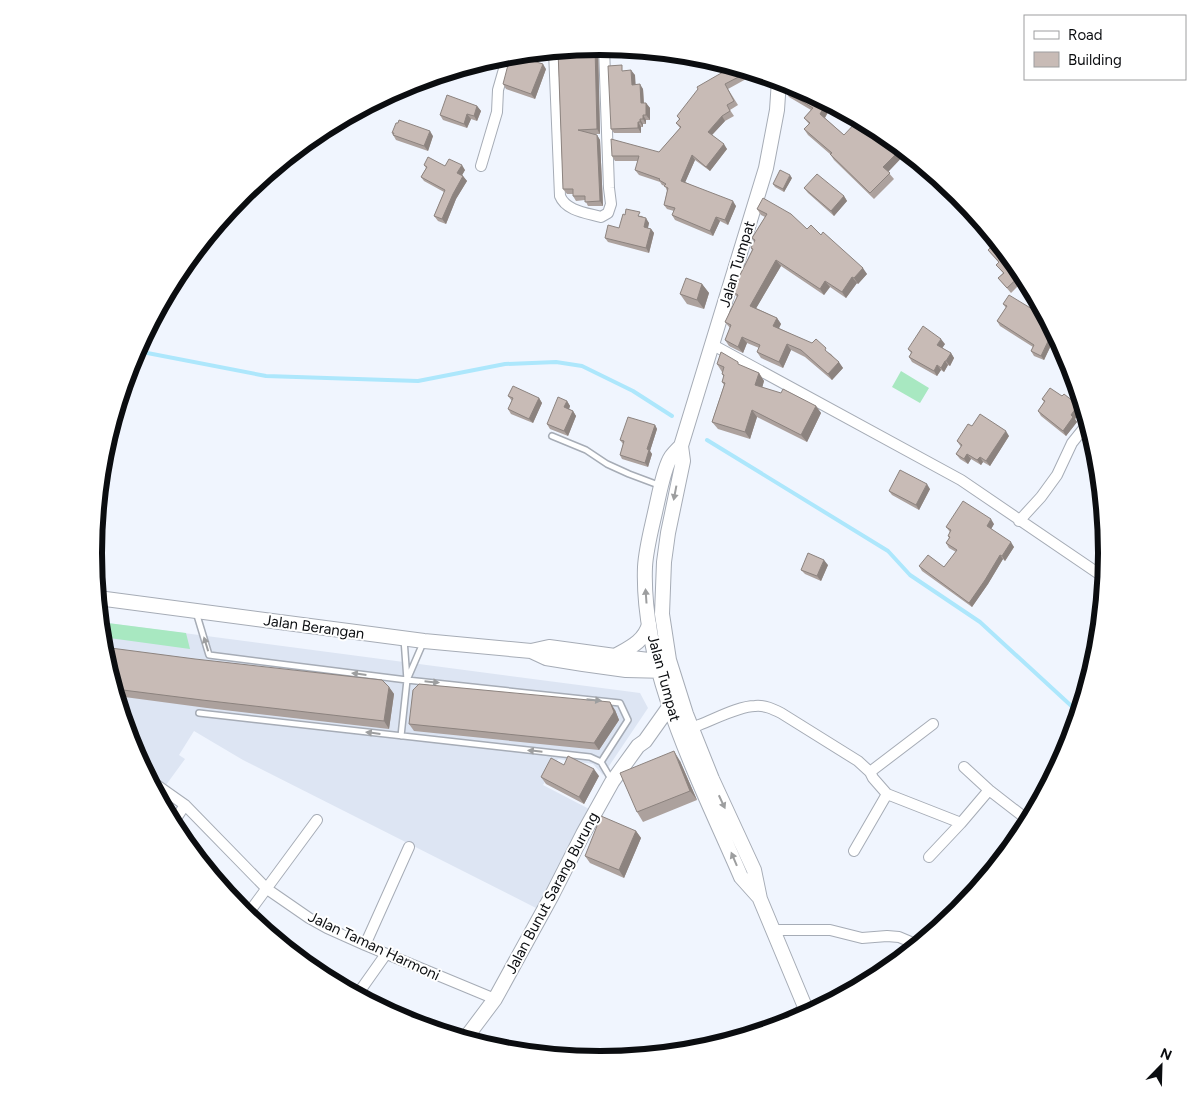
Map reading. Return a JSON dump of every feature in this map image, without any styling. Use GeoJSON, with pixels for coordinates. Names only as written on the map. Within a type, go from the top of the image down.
{"type":"FeatureCollection","features":[{"type":"Feature","properties":{"kind":"main road","name":"Jalan Tumpat"},"geometry":{"type":"LineString","coordinates":[[665,666],[662,614],[664,562],[682,461],[681,446],[766,168],[777,110],[778,88]]}},
{"type":"Feature","properties":{"kind":"main road","name":"Jalan Tumpat"},"geometry":{"type":"LineString","coordinates":[[681,446],[670,458],[651,528],[645,566],[649,624],[665,666],[676,725],[741,877],[760,899]]}},
{"type":"Feature","properties":{"kind":"main road","name":"Jalan Berangan"},"geometry":{"type":"LineString","coordinates":[[105,599],[404,639],[531,651],[549,647],[615,656],[665,666]]}},
{"type":"Feature","properties":{"kind":"main road"},"geometry":{"type":"LineString","coordinates":[[662,614],[699,725],[712,779]]}},
{"type":"Feature","properties":{"kind":"main road"},"geometry":{"type":"LineString","coordinates":[[615,656],[636,644],[647,633],[649,624]]}},
{"type":"Feature","properties":{"kind":"main road","name":"Jalan Berangan"},"geometry":{"type":"LineString","coordinates":[[531,651],[546,658],[626,670],[665,666]]}},
{"type":"Feature","properties":{"kind":"main road"},"geometry":{"type":"LineString","coordinates":[[626,670],[672,697]]}},
{"type":"Feature","properties":{"kind":"main road","name":"Jalan Tumpat"},"geometry":{"type":"LineString","coordinates":[[672,697],[754,870],[760,899],[805,1007]]}},
{"type":"Feature","properties":{"kind":"main road","name":"Jalan Bunut Sarang Burung"},"geometry":{"type":"LineString","coordinates":[[470,1033],[495,999],[612,782],[638,746],[645,741],[672,697]]}},
{"type":"Feature","properties":{"kind":"main road","name":"Jalan Bunut Sarang Burung"},"geometry":{"type":"LineString","coordinates":[[638,746],[639,737],[651,717],[672,697]]}},
{"type":"Feature","properties":{"kind":"main road"},"geometry":{"type":"LineString","coordinates":[[654,727],[661,723],[669,722],[676,725]]}},
{"type":"Feature","properties":{"kind":"street"},"geometry":{"type":"LineString","coordinates":[[554,57],[560,196],[564,204],[601,217],[608,213],[611,204],[604,55]]}},
{"type":"Feature","properties":{"kind":"street"},"geometry":{"type":"LineString","coordinates":[[481,166],[497,112],[498,90],[505,65]]}},
{"type":"Feature","properties":{"kind":"street"},"geometry":{"type":"LineString","coordinates":[[713,345],[961,480],[1097,573]]}},
{"type":"Feature","properties":{"kind":"street"},"geometry":{"type":"LineString","coordinates":[[1019,521],[1041,497],[1057,475],[1072,442],[1083,429]]}},
{"type":"Feature","properties":{"kind":"street"},"geometry":{"type":"LineString","coordinates":[[699,725],[743,708],[754,706],[768,707],[781,713],[858,761],[870,772],[887,794],[961,823]]}},
{"type":"Feature","properties":{"kind":"street"},"geometry":{"type":"LineString","coordinates":[[870,772],[933,724]]}},
{"type":"Feature","properties":{"kind":"street"},"geometry":{"type":"LineString","coordinates":[[964,767],[989,790],[1023,817]]}},
{"type":"Feature","properties":{"kind":"street","name":"Jalan Taman Harmoni"},"geometry":{"type":"LineString","coordinates":[[163,790],[185,805],[267,889],[309,918],[365,945],[495,999]]}},
{"type":"Feature","properties":{"kind":"street"},"geometry":{"type":"LineString","coordinates":[[929,856],[989,790]]}},
{"type":"Feature","properties":{"kind":"street"},"geometry":{"type":"LineString","coordinates":[[854,851],[887,794]]}},
{"type":"Feature","properties":{"kind":"street"},"geometry":{"type":"LineString","coordinates":[[178,816],[185,805]]}},
{"type":"Feature","properties":{"kind":"street"},"geometry":{"type":"LineString","coordinates":[[252,909],[317,820]]}},
{"type":"Feature","properties":{"kind":"street"},"geometry":{"type":"LineString","coordinates":[[365,945],[409,847]]}},
{"type":"Feature","properties":{"kind":"street"},"geometry":{"type":"LineString","coordinates":[[773,930],[830,930],[862,938],[887,936],[911,942]]}},
{"type":"Feature","properties":{"kind":"street"},"geometry":{"type":"LineString","coordinates":[[361,989],[386,954]]}},
{"type":"Feature","properties":{"kind":"lane"},"geometry":{"type":"LineString","coordinates":[[552,436],[586,450],[607,464],[661,486]]}},
{"type":"Feature","properties":{"kind":"lane"},"geometry":{"type":"LineString","coordinates":[[196,611],[209,655],[407,680],[620,702],[628,720],[600,762]]}},
{"type":"Feature","properties":{"kind":"lane"},"geometry":{"type":"LineString","coordinates":[[401,736],[407,680],[404,639]]}},
{"type":"Feature","properties":{"kind":"lane"},"geometry":{"type":"LineString","coordinates":[[407,680],[424,641]]}},
{"type":"Feature","properties":{"kind":"lane"},"geometry":{"type":"LineString","coordinates":[[199,713],[590,757],[600,762],[612,782]]}},
{"type":"Feature","properties":{"kind":"shaded area"},"geometry":{"type":"Polygon","coordinates":[[[108,623],[640,693],[648,708],[603,775],[593,764],[558,759],[543,785],[591,810],[536,908],[243,760],[194,731],[179,755],[185,759],[166,785],[157,779],[140,744],[119,682],[108,623]]]}},
{"type":"Feature","properties":{"kind":"green space"},"geometry":{"type":"Polygon","coordinates":[[[901,371],[929,388],[920,403],[892,387],[901,371]]]}},
{"type":"Feature","properties":{"kind":"green space"},"geometry":{"type":"Polygon","coordinates":[[[108,623],[186,633],[190,649],[110,638],[108,623]]]}},
{"type":"Feature","properties":{"kind":"building"},"geometry":{"type":"Polygon","coordinates":[[[595,55],[597,129],[578,130],[597,135],[600,201],[585,202],[585,196],[573,196],[573,189],[563,189],[558,57],[595,55]]]}},
{"type":"Feature","properties":{"kind":"building"},"geometry":{"type":"Polygon","coordinates":[[[530,60],[543,64],[531,94],[503,84],[508,64],[530,60]]]}},
{"type":"Feature","properties":{"kind":"building"},"geometry":{"type":"Polygon","coordinates":[[[622,65],[622,71],[631,70],[632,85],[640,84],[641,103],[646,103],[646,115],[643,115],[643,119],[640,119],[640,122],[638,122],[638,128],[611,129],[608,66],[622,65]]]}},
{"type":"Feature","properties":{"kind":"building"},"geometry":{"type":"Polygon","coordinates":[[[725,71],[741,75],[725,84],[734,101],[727,105],[730,111],[722,116],[708,132],[724,144],[706,167],[692,155],[681,181],[733,201],[725,220],[716,217],[710,231],[672,215],[675,208],[664,205],[668,188],[664,186],[666,184],[660,179],[635,170],[639,156],[612,156],[611,139],[659,152],[681,127],[676,123],[680,119],[677,116],[698,89],[697,87],[725,71]]]}},
{"type":"Feature","properties":{"kind":"building"},"geometry":{"type":"Polygon","coordinates":[[[785,91],[824,108],[820,114],[844,135],[854,124],[897,153],[883,167],[890,173],[870,193],[830,154],[832,153],[804,129],[810,123],[804,118],[813,108],[785,91]]]}},
{"type":"Feature","properties":{"kind":"building"},"geometry":{"type":"Polygon","coordinates":[[[447,95],[477,106],[474,116],[467,114],[464,124],[440,115],[447,95]]]}},
{"type":"Feature","properties":{"kind":"building"},"geometry":{"type":"Polygon","coordinates":[[[399,120],[430,131],[424,146],[393,135],[396,123],[399,120]]]}},
{"type":"Feature","properties":{"kind":"building"},"geometry":{"type":"Polygon","coordinates":[[[428,157],[445,166],[449,159],[462,165],[457,173],[463,176],[442,219],[434,216],[445,190],[421,177],[427,167],[424,165],[428,157]]]}},
{"type":"Feature","properties":{"kind":"building"},"geometry":{"type":"Polygon","coordinates":[[[780,170],[790,175],[783,189],[773,184],[780,170]]]}},
{"type":"Feature","properties":{"kind":"building"},"geometry":{"type":"Polygon","coordinates":[[[817,174],[844,196],[831,211],[804,188],[817,174]]]}},
{"type":"Feature","properties":{"kind":"building"},"geometry":{"type":"Polygon","coordinates":[[[763,198],[791,214],[807,229],[811,225],[821,235],[823,232],[863,268],[854,278],[852,277],[842,292],[825,281],[820,289],[776,260],[750,306],[777,318],[773,326],[812,343],[816,339],[839,362],[828,374],[801,350],[787,344],[779,362],[757,352],[760,345],[742,337],[738,347],[725,340],[731,325],[725,322],[738,295],[732,291],[753,249],[751,248],[755,240],[752,238],[767,214],[757,209],[763,198]]]}},
{"type":"Feature","properties":{"kind":"building"},"geometry":{"type":"Polygon","coordinates":[[[626,209],[640,212],[638,216],[646,218],[644,227],[651,229],[646,248],[605,238],[608,225],[619,228],[626,209]]]}},
{"type":"Feature","properties":{"kind":"building"},"geometry":{"type":"Polygon","coordinates":[[[992,246],[1017,279],[1007,288],[998,278],[1004,273],[996,265],[999,262],[988,250],[992,246]]]}},
{"type":"Feature","properties":{"kind":"building"},"geometry":{"type":"Polygon","coordinates":[[[686,278],[702,284],[697,300],[680,294],[686,278]]]}},
{"type":"Feature","properties":{"kind":"building"},"geometry":{"type":"Polygon","coordinates":[[[1009,295],[1036,311],[1049,338],[1041,356],[1031,351],[1034,345],[997,321],[1007,306],[1003,304],[1009,295]]]}},
{"type":"Feature","properties":{"kind":"building"},"geometry":{"type":"Polygon","coordinates":[[[923,326],[941,339],[937,345],[951,353],[941,368],[937,365],[934,371],[909,357],[912,352],[908,349],[923,326]]]}},
{"type":"Feature","properties":{"kind":"building"},"geometry":{"type":"Polygon","coordinates":[[[721,352],[738,362],[738,364],[759,373],[755,385],[781,393],[783,389],[816,406],[801,435],[752,410],[745,432],[712,422],[725,383],[722,382],[724,367],[717,364],[721,352]]]}},
{"type":"Feature","properties":{"kind":"building"},"geometry":{"type":"Polygon","coordinates":[[[513,386],[539,398],[529,419],[508,409],[513,398],[508,396],[513,386]]]}},
{"type":"Feature","properties":{"kind":"building"},"geometry":{"type":"Polygon","coordinates":[[[1050,388],[1062,396],[1064,394],[1075,403],[1077,407],[1071,415],[1073,417],[1063,431],[1038,411],[1045,401],[1042,399],[1050,388]]]}},
{"type":"Feature","properties":{"kind":"building"},"geometry":{"type":"Polygon","coordinates":[[[558,397],[567,401],[564,407],[573,411],[564,431],[547,424],[558,397]]]}},
{"type":"Feature","properties":{"kind":"building"},"geometry":{"type":"Polygon","coordinates":[[[980,414],[1006,431],[986,461],[980,457],[977,460],[967,454],[964,459],[956,454],[962,445],[957,441],[968,424],[972,426],[980,414]]]}},
{"type":"Feature","properties":{"kind":"building"},"geometry":{"type":"Polygon","coordinates":[[[628,417],[655,425],[647,449],[649,450],[645,463],[620,455],[624,441],[620,440],[628,417]]]}},
{"type":"Feature","properties":{"kind":"building"},"geometry":{"type":"Polygon","coordinates":[[[900,470],[927,484],[916,505],[889,491],[900,470]]]}},
{"type":"Feature","properties":{"kind":"building"},"geometry":{"type":"Polygon","coordinates":[[[963,501],[991,519],[987,526],[1011,542],[1002,556],[1000,555],[969,603],[919,566],[928,555],[944,567],[957,550],[946,543],[950,537],[948,536],[951,530],[946,527],[963,501]]]}},
{"type":"Feature","properties":{"kind":"building"},"geometry":{"type":"Polygon","coordinates":[[[808,553],[824,560],[817,576],[801,570],[808,553]]]}},
{"type":"Feature","properties":{"kind":"building"},"geometry":{"type":"Polygon","coordinates":[[[112,648],[382,680],[389,687],[384,721],[122,690],[112,648]]]}},
{"type":"Feature","properties":{"kind":"building"},"geometry":{"type":"Polygon","coordinates":[[[419,684],[610,702],[614,712],[594,743],[409,724],[413,690],[419,684]]]}},
{"type":"Feature","properties":{"kind":"building"},"geometry":{"type":"Polygon","coordinates":[[[674,751],[690,791],[637,812],[620,773],[674,751]]]}},
{"type":"Feature","properties":{"kind":"building"},"geometry":{"type":"Polygon","coordinates":[[[568,756],[594,769],[579,797],[541,777],[551,758],[564,765],[568,756]]]}},
{"type":"Feature","properties":{"kind":"building"},"geometry":{"type":"Polygon","coordinates":[[[601,816],[636,831],[619,870],[585,856],[601,816]]]}},
{"type":"Feature","properties":{"kind":"waterway"},"geometry":{"type":"LineString","coordinates":[[145,352],[266,376],[418,381],[505,364],[556,362],[582,366],[633,391],[672,416]]}},
{"type":"Feature","properties":{"kind":"waterway"},"geometry":{"type":"LineString","coordinates":[[707,440],[888,551],[910,575],[980,622],[1074,708]]}}]}
